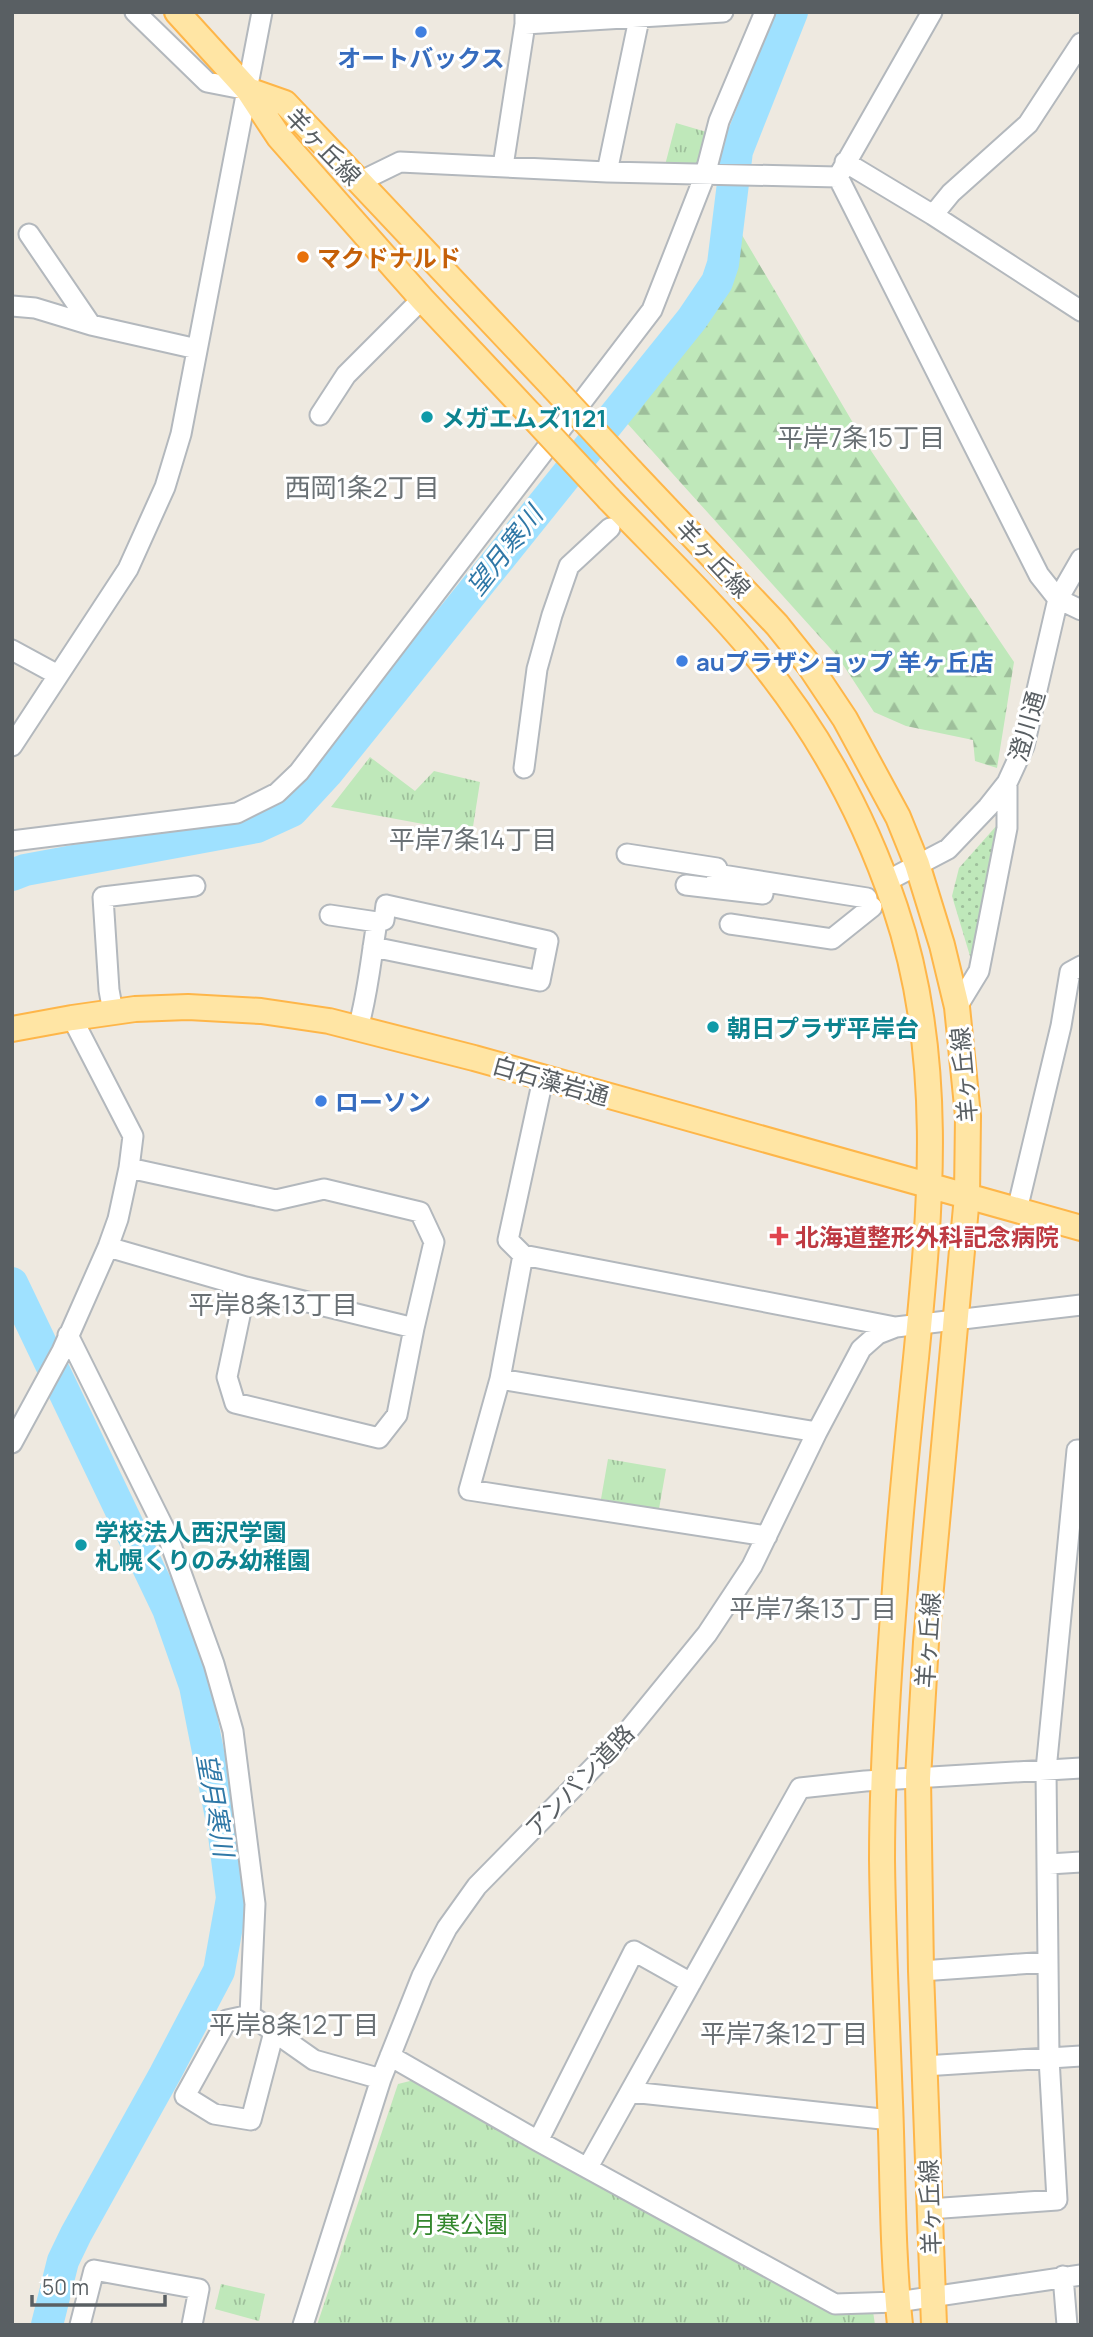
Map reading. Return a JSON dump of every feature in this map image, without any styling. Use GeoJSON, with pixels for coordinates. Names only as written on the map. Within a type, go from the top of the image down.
{"type":"FeatureCollection","features":[{"type":"Feature","properties":{"kind":"main road","name":"羊ヶ丘線"},"geometry":{"type":"LineString","coordinates":[[177,12],[248,89],[279,137],[422,299],[729,624],[782,690],[810,728],[836,771],[861,823],[876,890],[908,950],[929,1088],[930,1186],[908,1326],[883,1781],[882,1862],[899,2313]]}},
{"type":"Feature","properties":{"kind":"main road","name":"羊ヶ丘線"},"geometry":{"type":"LineString","coordinates":[[248,89],[285,103],[739,584],[809,666],[872,764],[898,817],[917,864],[942,945],[957,1007],[968,1116],[967,1196],[926,1642],[918,1778],[920,1971],[934,2325]]}},
{"type":"Feature","properties":{"kind":"main road","name":"白石藻岩通"},"geometry":{"type":"LineString","coordinates":[[12,1030],[113,1012],[188,1007],[261,1011],[329,1021],[1081,1228]]}},
{"type":"Feature","properties":{"kind":"street"},"geometry":{"type":"LineString","coordinates":[[135,12],[207,82],[248,89]]}},
{"type":"Feature","properties":{"kind":"street"},"geometry":{"type":"LineString","coordinates":[[12,746],[128,569],[165,487],[181,434],[262,12]]}},
{"type":"Feature","properties":{"kind":"street"},"geometry":{"type":"LineString","coordinates":[[503,166],[525,18],[639,19],[723,12]]}},
{"type":"Feature","properties":{"kind":"street"},"geometry":{"type":"LineString","coordinates":[[12,841],[237,813],[277,793],[299,772],[652,310],[709,175],[719,121],[765,12]]}},
{"type":"Feature","properties":{"kind":"street"},"geometry":{"type":"LineString","coordinates":[[842,169],[932,12]]}},
{"type":"Feature","properties":{"kind":"street"},"geometry":{"type":"LineString","coordinates":[[607,172],[639,19]]}},
{"type":"Feature","properties":{"kind":"street"},"geometry":{"type":"LineString","coordinates":[[933,215],[951,193],[1028,124],[1081,43]]}},
{"type":"Feature","properties":{"kind":"street"},"geometry":{"type":"LineString","coordinates":[[359,182],[400,162],[709,175],[756,175],[842,169],[933,215],[1081,311]]}},
{"type":"Feature","properties":{"kind":"street"},"geometry":{"type":"LineString","coordinates":[[842,169],[1039,576],[1058,599],[1081,610]]}},
{"type":"Feature","properties":{"kind":"street"},"geometry":{"type":"LineString","coordinates":[[29,234],[92,325]]}},
{"type":"Feature","properties":{"kind":"street"},"geometry":{"type":"LineString","coordinates":[[320,415],[346,375],[422,299]]}},
{"type":"Feature","properties":{"kind":"street"},"geometry":{"type":"LineString","coordinates":[[12,306],[34,307],[92,325],[197,349]]}},
{"type":"Feature","properties":{"kind":"street"},"geometry":{"type":"LineString","coordinates":[[524,768],[537,669],[569,566],[610,528]]}},
{"type":"Feature","properties":{"kind":"street","name":"澄川通"},"geometry":{"type":"LineString","coordinates":[[876,890],[917,864],[948,849],[1007,783],[1024,746],[1058,599],[1081,559]]}},
{"type":"Feature","properties":{"kind":"street"},"geometry":{"type":"LineString","coordinates":[[12,650],[58,675]]}},
{"type":"Feature","properties":{"kind":"street"},"geometry":{"type":"LineString","coordinates":[[957,1007],[979,971],[1007,828],[1007,783]]}},
{"type":"Feature","properties":{"kind":"street"},"geometry":{"type":"LineString","coordinates":[[627,854],[718,868],[716,874],[876,890]]}},
{"type":"Feature","properties":{"kind":"street"},"geometry":{"type":"LineString","coordinates":[[687,885],[872,907],[832,939],[730,924]]}},
{"type":"Feature","properties":{"kind":"street"},"geometry":{"type":"LineString","coordinates":[[113,1012],[103,898],[195,886]]}},
{"type":"Feature","properties":{"kind":"street"},"geometry":{"type":"LineString","coordinates":[[330,915],[377,922],[384,920],[386,905],[548,941],[540,981],[373,947]]}},
{"type":"Feature","properties":{"kind":"street"},"geometry":{"type":"LineString","coordinates":[[358,1028],[377,922]]}},
{"type":"Feature","properties":{"kind":"street"},"geometry":{"type":"LineString","coordinates":[[1017,1210],[1061,1026],[1070,972],[1081,966]]}},
{"type":"Feature","properties":{"kind":"street"},"geometry":{"type":"LineString","coordinates":[[12,1443],[65,1343],[108,1247],[118,1219],[129,1168],[133,1136],[72,1018]]}},
{"type":"Feature","properties":{"kind":"street"},"geometry":{"type":"LineString","coordinates":[[543,1079],[508,1240],[523,1255],[908,1326]]}},
{"type":"Feature","properties":{"kind":"street"},"geometry":{"type":"LineString","coordinates":[[129,1168],[276,1200],[324,1189],[420,1212],[434,1242],[397,1415],[379,1438],[235,1404],[227,1377],[246,1287]]}},
{"type":"Feature","properties":{"kind":"street"},"geometry":{"type":"LineString","coordinates":[[108,1247],[246,1287],[414,1328]]}},
{"type":"Feature","properties":{"kind":"street"},"geometry":{"type":"LineString","coordinates":[[523,1255],[500,1379],[469,1490],[767,1536]]}},
{"type":"Feature","properties":{"kind":"street","name":"アンパン道路"},"geometry":{"type":"LineString","coordinates":[[303,2325],[381,2079],[422,1976],[447,1928],[477,1886],[623,1737],[707,1634],[752,1566],[861,1349],[878,1334],[908,1326],[1081,1305]]}},
{"type":"Feature","properties":{"kind":"street"},"geometry":{"type":"LineString","coordinates":[[65,1343],[167,1534],[214,1664],[233,1731],[256,1904],[250,2015]]}},
{"type":"Feature","properties":{"kind":"street"},"geometry":{"type":"LineString","coordinates":[[500,1379],[817,1432]]}},
{"type":"Feature","properties":{"kind":"street"},"geometry":{"type":"LineString","coordinates":[[929,2209],[1057,2200],[1049,2058],[1046,1770],[1077,1450],[1081,1450]]}},
{"type":"Feature","properties":{"kind":"street"},"geometry":{"type":"LineString","coordinates":[[588,2167],[800,1788],[1081,1768]]}},
{"type":"Feature","properties":{"kind":"street"},"geometry":{"type":"LineString","coordinates":[[1049,1864],[1081,1862]]}},
{"type":"Feature","properties":{"kind":"street"},"geometry":{"type":"LineString","coordinates":[[538,2141],[634,1951],[691,1983]]}},
{"type":"Feature","properties":{"kind":"street"},"geometry":{"type":"LineString","coordinates":[[920,1971],[1048,1962]]}},
{"type":"Feature","properties":{"kind":"street"},"geometry":{"type":"LineString","coordinates":[[274,2032],[251,2120],[214,2114],[185,2096],[227,2020],[250,2015],[314,2060],[381,2079]]}},
{"type":"Feature","properties":{"kind":"street"},"geometry":{"type":"LineString","coordinates":[[390,2056],[538,2141],[835,2304],[899,2313],[932,2296],[1072,2276],[1067,2325]]}},
{"type":"Feature","properties":{"kind":"street"},"geometry":{"type":"LineString","coordinates":[[924,2066],[1081,2056]]}},
{"type":"Feature","properties":{"kind":"street"},"geometry":{"type":"LineString","coordinates":[[631,2092],[891,2120]]}},
{"type":"Feature","properties":{"kind":"street"},"geometry":{"type":"LineString","coordinates":[[80,2325],[94,2270],[199,2289],[192,2325]]}},
{"type":"Feature","properties":{"kind":"green space"},"geometry":{"type":"Polygon","coordinates":[[[676,123],[710,133],[704,168],[664,169],[676,123]]]}},
{"type":"Feature","properties":{"kind":"green space"},"geometry":{"type":"Polygon","coordinates":[[[742,235],[859,433],[1014,662],[997,768],[975,761],[973,740],[906,726],[874,712],[838,657],[626,422],[720,305],[742,235]]]}},
{"type":"Feature","properties":{"kind":"green space"},"geometry":{"type":"Polygon","coordinates":[[[370,757],[415,791],[434,771],[480,782],[472,833],[331,807],[370,757]]]}},
{"type":"Feature","properties":{"kind":"green space"},"geometry":{"type":"Polygon","coordinates":[[[1001,823],[973,966],[952,896],[959,868],[1001,823]]]}},
{"type":"Feature","properties":{"kind":"green space"},"geometry":{"type":"Polygon","coordinates":[[[608,1459],[666,1469],[659,1509],[601,1499],[608,1459]]]}},
{"type":"Feature","properties":{"kind":"green space","name":"月寒公園"},"geometry":{"type":"Polygon","coordinates":[[[414,2080],[835,2315],[873,2311],[875,2325],[317,2325],[398,2084],[414,2080]]]}},
{"type":"Feature","properties":{"kind":"green space"},"geometry":{"type":"Polygon","coordinates":[[[221,2284],[265,2294],[259,2321],[215,2309],[221,2284]]]}},
{"type":"Feature","properties":{"kind":"waterway","name":"望月寒川"},"geometry":{"type":"LineString","coordinates":[[12,875],[25,870],[257,827],[292,811],[327,773],[692,319],[717,282],[723,264],[737,151],[792,12]]}},
{"type":"Feature","properties":{"kind":"waterway","name":"望月寒川"},"geometry":{"type":"LineString","coordinates":[[12,1283],[168,1609],[195,1686],[223,1827],[232,1898],[219,1971],[76,2234],[63,2261],[47,2325]]}},
{"type":"Feature","properties":{"kind":"place","name":"オートバックス"},"geometry":{"type":"Point","coordinates":[421,32]}},
{"type":"Feature","properties":{"kind":"place","name":"マクドナルド"},"geometry":{"type":"Point","coordinates":[303,257]}},
{"type":"Feature","properties":{"kind":"place","name":"メガエムズ1121"},"geometry":{"type":"Point","coordinates":[427,417]}},
{"type":"Feature","properties":{"kind":"place","name":"auプラザショップ 羊ヶ丘店"},"geometry":{"type":"Point","coordinates":[682,661]}},
{"type":"Feature","properties":{"kind":"place","name":"朝日プラザ平岸台"},"geometry":{"type":"Point","coordinates":[713,1027]}},
{"type":"Feature","properties":{"kind":"place","name":"ローソン"},"geometry":{"type":"Point","coordinates":[321,1101]}},
{"type":"Feature","properties":{"kind":"place","name":"北海道整形外科記念病院"},"geometry":{"type":"Point","coordinates":[779,1236]}},
{"type":"Feature","properties":{"kind":"place","name":"学校法人西沢学園 札幌くりのみ幼稚園"},"geometry":{"type":"Point","coordinates":[81,1545]}},
{"type":"Feature","properties":{"kind":"district","name":"平岸7条15丁目"},"geometry":{"type":"Point","coordinates":[861,437]}},
{"type":"Feature","properties":{"kind":"district","name":"西岡1条2丁目"},"geometry":{"type":"Point","coordinates":[362,487]}},
{"type":"Feature","properties":{"kind":"district","name":"平岸7条14丁目"},"geometry":{"type":"Point","coordinates":[473,839]}},
{"type":"Feature","properties":{"kind":"district","name":"平岸8条13丁目"},"geometry":{"type":"Point","coordinates":[273,1304]}},
{"type":"Feature","properties":{"kind":"district","name":"平岸7条13丁目"},"geometry":{"type":"Point","coordinates":[813,1608]}},
{"type":"Feature","properties":{"kind":"district","name":"平岸8条12丁目"},"geometry":{"type":"Point","coordinates":[294,2024]}},
{"type":"Feature","properties":{"kind":"district","name":"平岸7条12丁目"},"geometry":{"type":"Point","coordinates":[784,2033]}}]}
